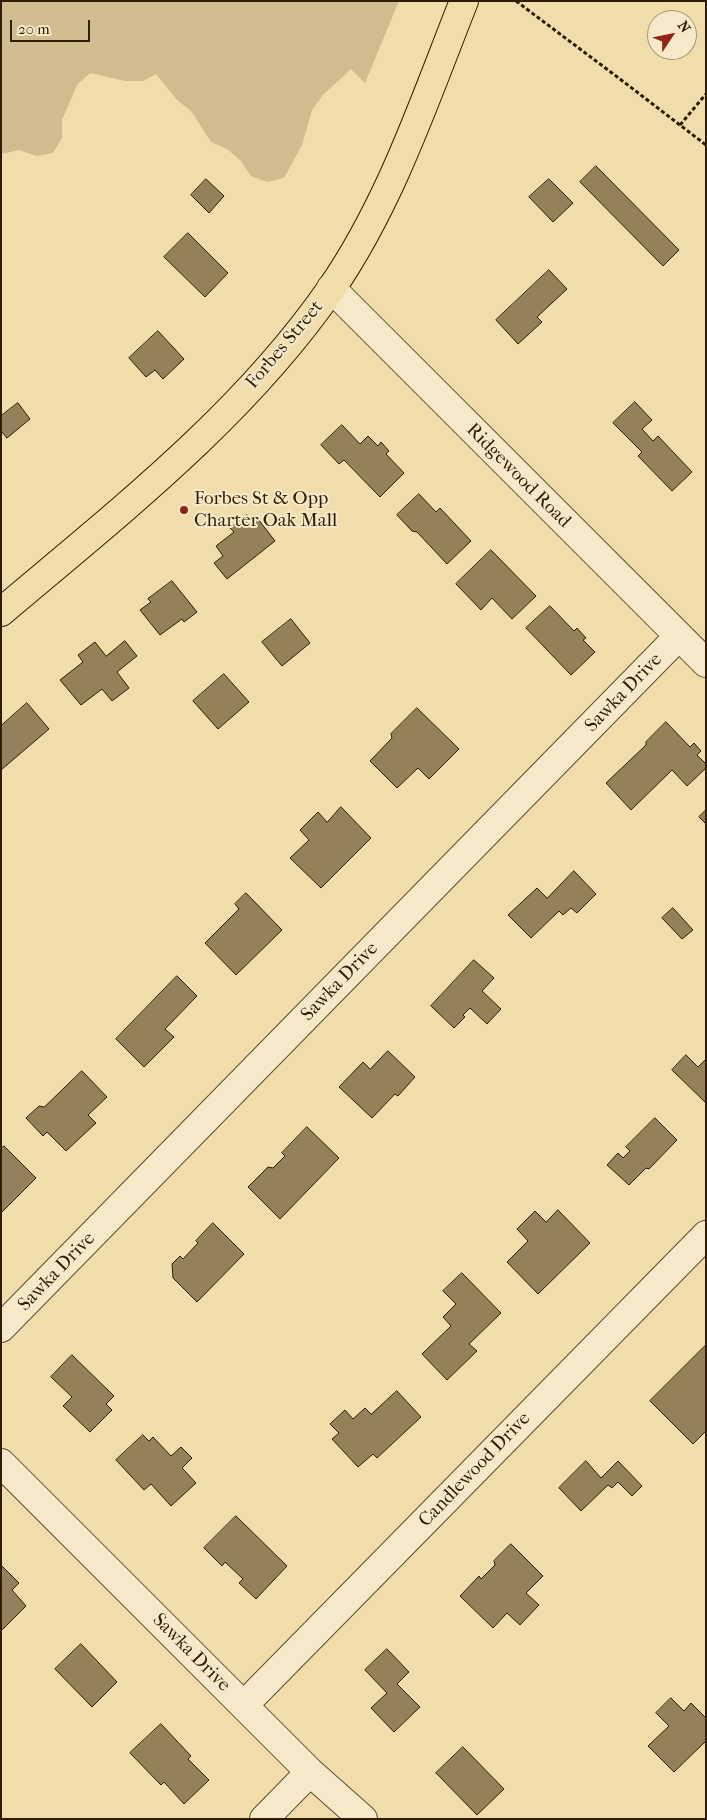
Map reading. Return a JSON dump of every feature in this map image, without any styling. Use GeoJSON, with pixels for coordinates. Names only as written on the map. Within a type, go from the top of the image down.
{"type":"FeatureCollection","features":[{"type":"Feature","properties":{"kind":"main road","name":"Forbes Street"},"geometry":{"type":"LineString","coordinates":[[1,612],[95,534],[198,441],[291,341],[331,288],[352,254],[392,180],[464,1]]}},
{"type":"Feature","properties":{"kind":"street","name":"Ridgewood Road"},"geometry":{"type":"LineString","coordinates":[[331,288],[706,663]]}},
{"type":"Feature","properties":{"kind":"street","name":"Sawka Drive"},"geometry":{"type":"LineString","coordinates":[[1,1328],[679,636]]}},
{"type":"Feature","properties":{"kind":"street","name":"Candlewood Drive"},"geometry":{"type":"LineString","coordinates":[[244,1705],[706,1235]]}},
{"type":"Feature","properties":{"kind":"street","name":"Sawka Drive"},"geometry":{"type":"LineString","coordinates":[[1,1463],[310,1772],[363,1819]]}},
{"type":"Feature","properties":{"kind":"street"},"geometry":{"type":"LineString","coordinates":[[264,1819],[310,1772]]}},
{"type":"Feature","properties":{"kind":"path"},"geometry":{"type":"LineString","coordinates":[[516,1],[706,145]]}},
{"type":"Feature","properties":{"kind":"path"},"geometry":{"type":"LineString","coordinates":[[680,125],[706,94]]}},
{"type":"Feature","properties":{"kind":"shaded area"},"geometry":{"type":"Polygon","coordinates":[[[1,1],[399,1],[365,83],[351,69],[323,95],[312,110],[302,145],[284,178],[267,182],[251,176],[241,161],[227,149],[211,142],[191,111],[177,100],[156,74],[143,81],[125,81],[90,73],[77,85],[62,120],[62,138],[53,153],[36,156],[19,150],[1,154],[1,1]]]}},
{"type":"Feature","properties":{"kind":"building"},"geometry":{"type":"Polygon","coordinates":[[[596,166],[679,250],[663,266],[580,182],[596,166]]]}},
{"type":"Feature","properties":{"kind":"building"},"geometry":{"type":"Polygon","coordinates":[[[206,179],[224,196],[209,213],[191,195],[206,179]]]}},
{"type":"Feature","properties":{"kind":"building"},"geometry":{"type":"Polygon","coordinates":[[[549,179],[573,203],[553,222],[529,197],[549,179]]]}},
{"type":"Feature","properties":{"kind":"building"},"geometry":{"type":"Polygon","coordinates":[[[188,233],[228,273],[205,297],[164,257],[188,233]]]}},
{"type":"Feature","properties":{"kind":"building"},"geometry":{"type":"Polygon","coordinates":[[[549,270],[567,289],[537,317],[542,322],[518,344],[496,320],[549,270]]]}},
{"type":"Feature","properties":{"kind":"building"},"geometry":{"type":"Polygon","coordinates":[[[158,331],[184,359],[163,379],[155,370],[146,377],[129,358],[158,331]]]}},
{"type":"Feature","properties":{"kind":"building"},"geometry":{"type":"Polygon","coordinates":[[[635,402],[652,420],[642,429],[653,441],[658,436],[692,472],[672,491],[638,456],[642,452],[613,423],[635,402]]]}},
{"type":"Feature","properties":{"kind":"building"},"geometry":{"type":"Polygon","coordinates":[[[18,403],[30,419],[7,438],[1,431],[1,416],[18,403]]]}},
{"type":"Feature","properties":{"kind":"building"},"geometry":{"type":"Polygon","coordinates":[[[342,425],[360,444],[368,436],[378,446],[381,442],[389,451],[386,454],[404,473],[380,497],[344,460],[339,464],[321,445],[342,425]]]}},
{"type":"Feature","properties":{"kind":"building"},"geometry":{"type":"Polygon","coordinates":[[[419,494],[436,512],[440,508],[471,541],[447,564],[417,532],[412,531],[397,515],[419,494]]]}},
{"type":"Feature","properties":{"kind":"building"},"geometry":{"type":"Polygon","coordinates":[[[247,515],[250,519],[255,515],[275,541],[227,579],[214,563],[223,556],[216,546],[234,532],[230,528],[247,515]]]}},
{"type":"Feature","properties":{"kind":"building"},"geometry":{"type":"Polygon","coordinates":[[[491,550],[536,596],[512,619],[492,598],[481,610],[456,584],[491,550]]]}},
{"type":"Feature","properties":{"kind":"building"},"geometry":{"type":"Polygon","coordinates":[[[172,581],[197,612],[184,622],[182,619],[160,635],[140,610],[151,602],[148,599],[172,581]]]}},
{"type":"Feature","properties":{"kind":"building"},"geometry":{"type":"Polygon","coordinates":[[[550,606],[574,631],[577,628],[586,638],[583,640],[595,652],[571,675],[526,628],[550,606]]]}},
{"type":"Feature","properties":{"kind":"building"},"geometry":{"type":"Polygon","coordinates":[[[291,619],[310,643],[282,666],[262,642],[291,619]]]}},
{"type":"Feature","properties":{"kind":"building"},"geometry":{"type":"Polygon","coordinates":[[[125,641],[137,656],[117,672],[129,688],[112,701],[102,689],[81,705],[60,680],[83,662],[78,655],[95,642],[106,656],[125,641]]]}},
{"type":"Feature","properties":{"kind":"building"},"geometry":{"type":"Polygon","coordinates":[[[224,674],[249,702],[218,729],[193,701],[224,674]]]}},
{"type":"Feature","properties":{"kind":"building"},"geometry":{"type":"Polygon","coordinates":[[[27,703],[49,729],[1,770],[1,726],[27,703]]]}},
{"type":"Feature","properties":{"kind":"building"},"geometry":{"type":"Polygon","coordinates":[[[417,708],[459,749],[429,779],[418,768],[397,788],[370,761],[392,738],[391,734],[417,708]]]}},
{"type":"Feature","properties":{"kind":"building"},"geometry":{"type":"Polygon","coordinates":[[[666,722],[690,747],[694,743],[701,751],[697,755],[706,764],[706,768],[687,786],[672,770],[631,810],[606,783],[646,745],[646,742],[666,722]]]}},
{"type":"Feature","properties":{"kind":"building"},"geometry":{"type":"Polygon","coordinates":[[[341,807],[371,838],[321,888],[290,858],[309,840],[300,830],[318,812],[327,822],[341,807]]]}},
{"type":"Feature","properties":{"kind":"building"},"geometry":{"type":"Polygon","coordinates":[[[706,810],[706,824],[699,817],[706,810]]]}},
{"type":"Feature","properties":{"kind":"building"},"geometry":{"type":"Polygon","coordinates":[[[574,871],[596,894],[577,913],[571,908],[563,915],[559,911],[531,938],[508,915],[537,888],[547,898],[574,871]]]}},
{"type":"Feature","properties":{"kind":"building"},"geometry":{"type":"Polygon","coordinates":[[[246,893],[282,930],[236,975],[205,943],[239,909],[235,904],[246,893]]]}},
{"type":"Feature","properties":{"kind":"building"},"geometry":{"type":"Polygon","coordinates":[[[673,908],[693,930],[682,939],[662,918],[673,908]]]}},
{"type":"Feature","properties":{"kind":"building"},"geometry":{"type":"Polygon","coordinates":[[[474,960],[494,978],[482,991],[501,1009],[487,1024],[470,1008],[463,1015],[465,1017],[454,1028],[431,1006],[474,960]]]}},
{"type":"Feature","properties":{"kind":"building"},"geometry":{"type":"Polygon","coordinates":[[[177,976],[197,996],[165,1029],[174,1037],[144,1067],[116,1039],[177,976]]]}},
{"type":"Feature","properties":{"kind":"building"},"geometry":{"type":"Polygon","coordinates":[[[388,1051],[415,1077],[398,1096],[395,1094],[372,1118],[339,1087],[363,1062],[370,1069],[388,1051]]]}},
{"type":"Feature","properties":{"kind":"building"},"geometry":{"type":"Polygon","coordinates":[[[686,1055],[698,1067],[706,1059],[706,1103],[672,1070],[686,1055]]]}},
{"type":"Feature","properties":{"kind":"building"},"geometry":{"type":"Polygon","coordinates":[[[82,1071],[107,1097],[88,1115],[96,1123],[66,1151],[47,1132],[43,1136],[26,1118],[39,1106],[44,1107],[82,1071]]]}},
{"type":"Feature","properties":{"kind":"building"},"geometry":{"type":"Polygon","coordinates":[[[655,1118],[677,1140],[649,1169],[646,1168],[629,1185],[607,1165],[618,1153],[623,1158],[630,1151],[626,1147],[655,1118]]]}},
{"type":"Feature","properties":{"kind":"building"},"geometry":{"type":"Polygon","coordinates":[[[307,1127],[339,1158],[280,1219],[248,1187],[268,1167],[273,1168],[285,1156],[282,1153],[307,1127]]]}},
{"type":"Feature","properties":{"kind":"building"},"geometry":{"type":"Polygon","coordinates":[[[4,1146],[36,1178],[1,1213],[1,1149],[4,1146]]]}},
{"type":"Feature","properties":{"kind":"building"},"geometry":{"type":"Polygon","coordinates":[[[558,1210],[590,1243],[538,1294],[507,1262],[528,1241],[517,1229],[535,1211],[546,1222],[558,1210]]]}},
{"type":"Feature","properties":{"kind":"building"},"geometry":{"type":"Polygon","coordinates":[[[213,1223],[244,1254],[197,1302],[173,1278],[172,1264],[180,1256],[183,1259],[198,1243],[196,1241],[213,1223]]]}},
{"type":"Feature","properties":{"kind":"building"},"geometry":{"type":"Polygon","coordinates":[[[462,1273],[501,1313],[469,1344],[477,1351],[447,1380],[422,1354],[451,1326],[443,1317],[456,1304],[443,1291],[462,1273]]]}},
{"type":"Feature","properties":{"kind":"building"},"geometry":{"type":"Polygon","coordinates":[[[706,1345],[706,1431],[693,1444],[650,1401],[706,1345]]]}},
{"type":"Feature","properties":{"kind":"building"},"geometry":{"type":"Polygon","coordinates":[[[72,1355],[114,1396],[106,1404],[112,1410],[90,1432],[63,1406],[72,1397],[51,1377],[72,1355]]]}},
{"type":"Feature","properties":{"kind":"building"},"geometry":{"type":"Polygon","coordinates":[[[397,1391],[421,1417],[377,1458],[373,1454],[358,1467],[332,1439],[339,1433],[330,1424],[345,1410],[353,1419],[365,1408],[371,1414],[397,1391]]]}},
{"type":"Feature","properties":{"kind":"building"},"geometry":{"type":"Polygon","coordinates":[[[143,1435],[149,1441],[153,1437],[171,1456],[181,1447],[192,1458],[182,1468],[196,1483],[171,1506],[151,1484],[144,1490],[116,1460],[143,1435]]]}},
{"type":"Feature","properties":{"kind":"building"},"geometry":{"type":"Polygon","coordinates":[[[586,1461],[601,1478],[618,1461],[642,1486],[632,1496],[618,1482],[612,1488],[608,1485],[581,1511],[559,1488],[586,1461]]]}},
{"type":"Feature","properties":{"kind":"building"},"geometry":{"type":"Polygon","coordinates":[[[236,1516],[287,1566],[256,1599],[239,1583],[243,1579],[225,1562],[222,1566],[204,1548],[236,1516]]]}},
{"type":"Feature","properties":{"kind":"building"},"geometry":{"type":"Polygon","coordinates":[[[511,1544],[543,1576],[526,1593],[539,1605],[520,1625],[507,1613],[493,1628],[460,1596],[479,1576],[481,1579],[495,1565],[494,1561],[511,1544]]]}},
{"type":"Feature","properties":{"kind":"building"},"geometry":{"type":"Polygon","coordinates":[[[1,1565],[19,1583],[12,1590],[26,1606],[1,1631],[1,1565]]]}},
{"type":"Feature","properties":{"kind":"building"},"geometry":{"type":"Polygon","coordinates":[[[81,1644],[117,1682],[92,1707],[55,1669],[81,1644]]]}},
{"type":"Feature","properties":{"kind":"building"},"geometry":{"type":"Polygon","coordinates":[[[387,1649],[409,1672],[397,1684],[420,1707],[394,1732],[371,1708],[387,1693],[365,1670],[387,1649]]]}},
{"type":"Feature","properties":{"kind":"building"},"geometry":{"type":"Polygon","coordinates":[[[671,1698],[684,1711],[691,1703],[706,1718],[706,1741],[674,1772],[648,1746],[669,1726],[656,1713],[671,1698]]]}},
{"type":"Feature","properties":{"kind":"building"},"geometry":{"type":"Polygon","coordinates":[[[161,1724],[191,1756],[188,1759],[209,1780],[184,1804],[164,1782],[161,1785],[130,1753],[161,1724]]]}},
{"type":"Feature","properties":{"kind":"building"},"geometry":{"type":"Polygon","coordinates":[[[463,1747],[504,1789],[477,1815],[436,1773],[463,1747]]]}},
{"type":"Feature","properties":{"kind":"place","name":"Forbes St & Opp Charter Oak Mall"},"geometry":{"type":"Point","coordinates":[184,510]}}]}
